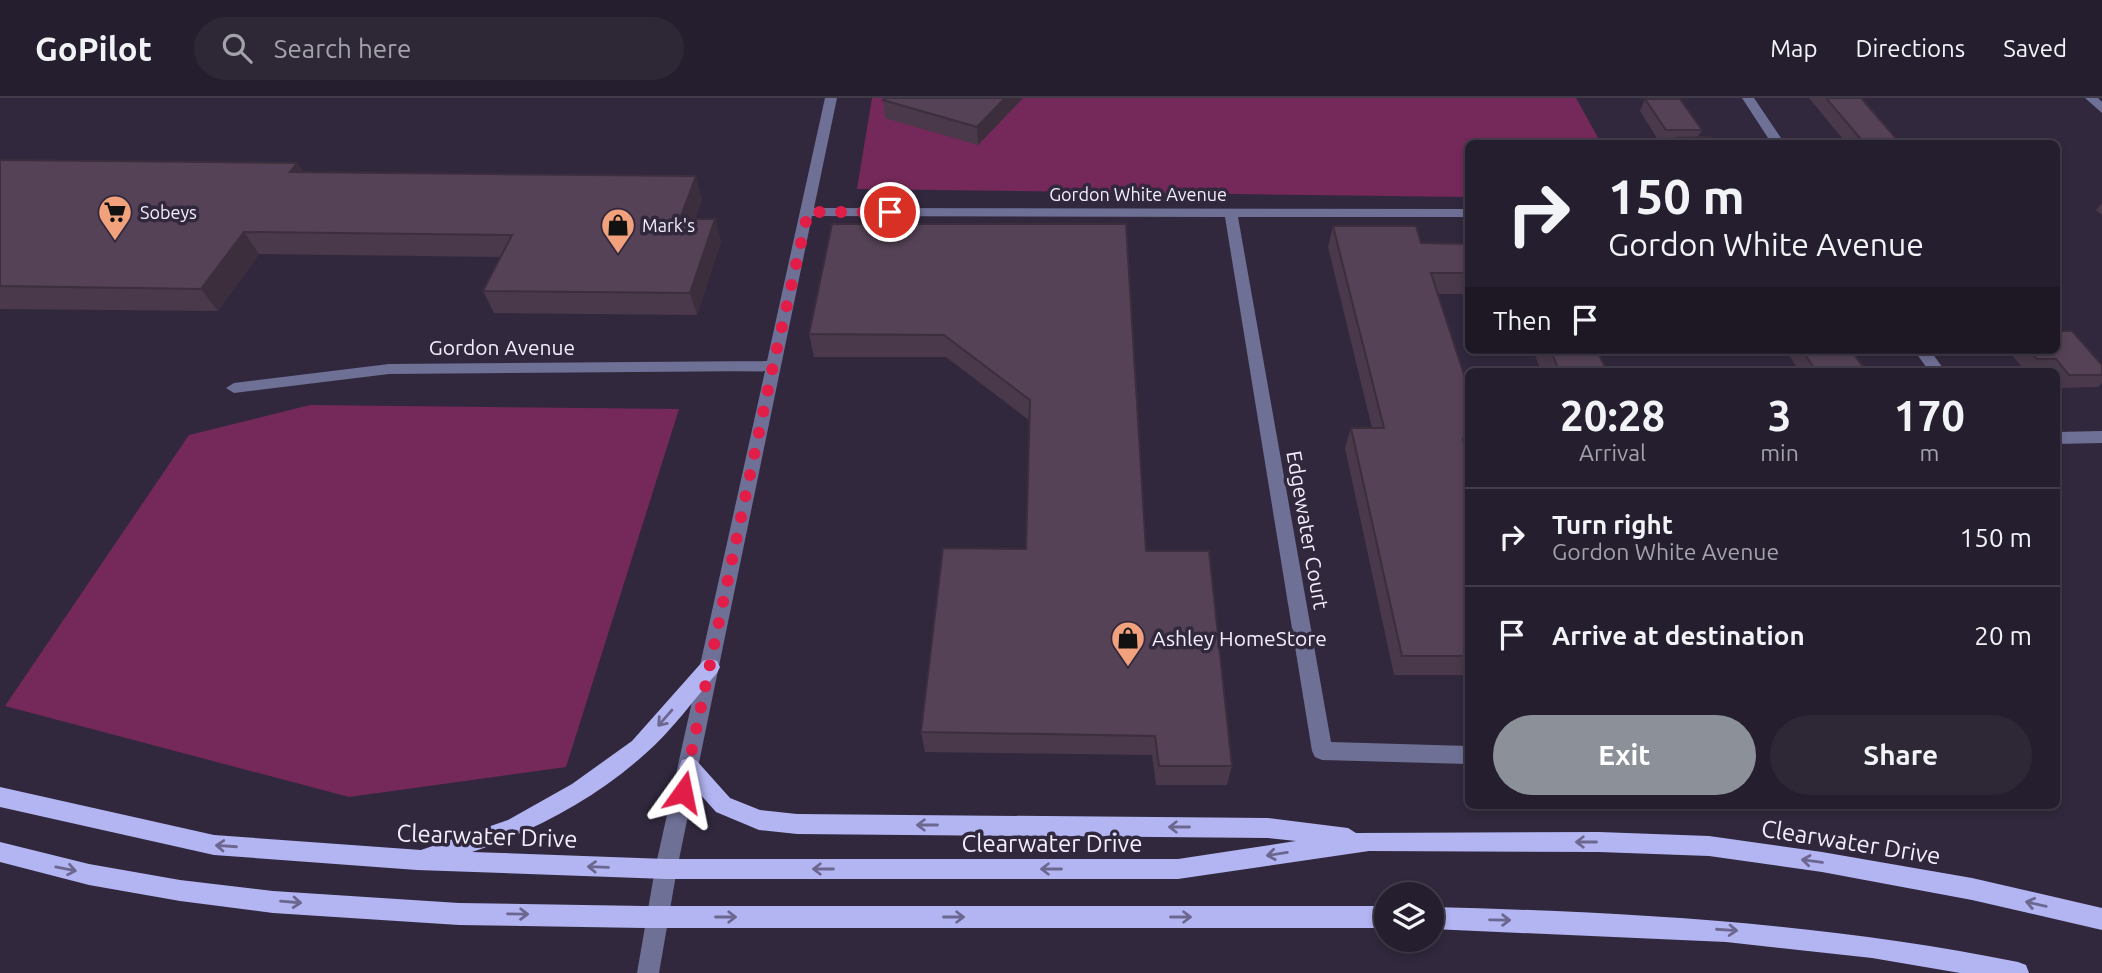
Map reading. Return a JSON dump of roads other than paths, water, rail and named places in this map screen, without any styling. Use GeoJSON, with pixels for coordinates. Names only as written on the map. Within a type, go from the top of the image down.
{"type":"FeatureCollection","features":[{"type":"Feature","properties":{"kind":"main road"},"geometry":{"type":"LineString","coordinates":[[417,860],[513,828],[579,792],[639,747],[710,667]]}},
{"type":"Feature","properties":{"kind":"main road"},"geometry":{"type":"LineString","coordinates":[[689,766],[723,805],[758,820],[797,824],[1268,828],[1369,841]]}},
{"type":"Feature","properties":{"kind":"main road","name":"Clearwater Drive"},"geometry":{"type":"LineString","coordinates":[[0,797],[214,845],[417,860],[666,869],[1178,869],[1369,841],[1599,842],[1709,846],[1822,862],[1972,889],[2102,919]]}},
{"type":"Feature","properties":{"kind":"main road"},"geometry":{"type":"LineString","coordinates":[[0,852],[50,866],[143,884],[268,900],[411,912],[658,917],[1374,917]]}},
{"type":"Feature","properties":{"kind":"main road"},"geometry":{"type":"LineString","coordinates":[[1444,918],[1626,923],[1748,931],[1941,956],[2018,973]]}},
{"type":"Feature","properties":{"kind":"street"},"geometry":{"type":"LineString","coordinates":[[648,973],[666,869],[831,98]]}},
{"type":"Feature","properties":{"kind":"street"},"geometry":{"type":"LineString","coordinates":[[1748,98],[1776,140]]}},
{"type":"Feature","properties":{"kind":"street"},"geometry":{"type":"LineString","coordinates":[[2091,98],[2102,109]]}},
{"type":"Feature","properties":{"kind":"street","name":"Gordon White Avenue"},"geometry":{"type":"LineString","coordinates":[[808,212],[1465,214]]}},
{"type":"Feature","properties":{"kind":"street","name":"Edgewater Court"},"geometry":{"type":"LineString","coordinates":[[1231,214],[1322,751],[1465,755]]}},
{"type":"Feature","properties":{"kind":"street","name":"Gordon Avenue"},"geometry":{"type":"LineString","coordinates":[[234,388],[389,369],[773,366]]}},
{"type":"Feature","properties":{"kind":"street"},"geometry":{"type":"LineString","coordinates":[[2060,438],[2102,437]]}},
{"type":"Feature","properties":{"kind":"place","name":"Sobeys"},"geometry":{"type":"Point","coordinates":[115,242]}},
{"type":"Feature","properties":{"kind":"place","name":"Mark's"},"geometry":{"type":"Point","coordinates":[618,255]}},
{"type":"Feature","properties":{"kind":"place","name":"Ashley HomeStore"},"geometry":{"type":"Point","coordinates":[1128,668]}}]}
